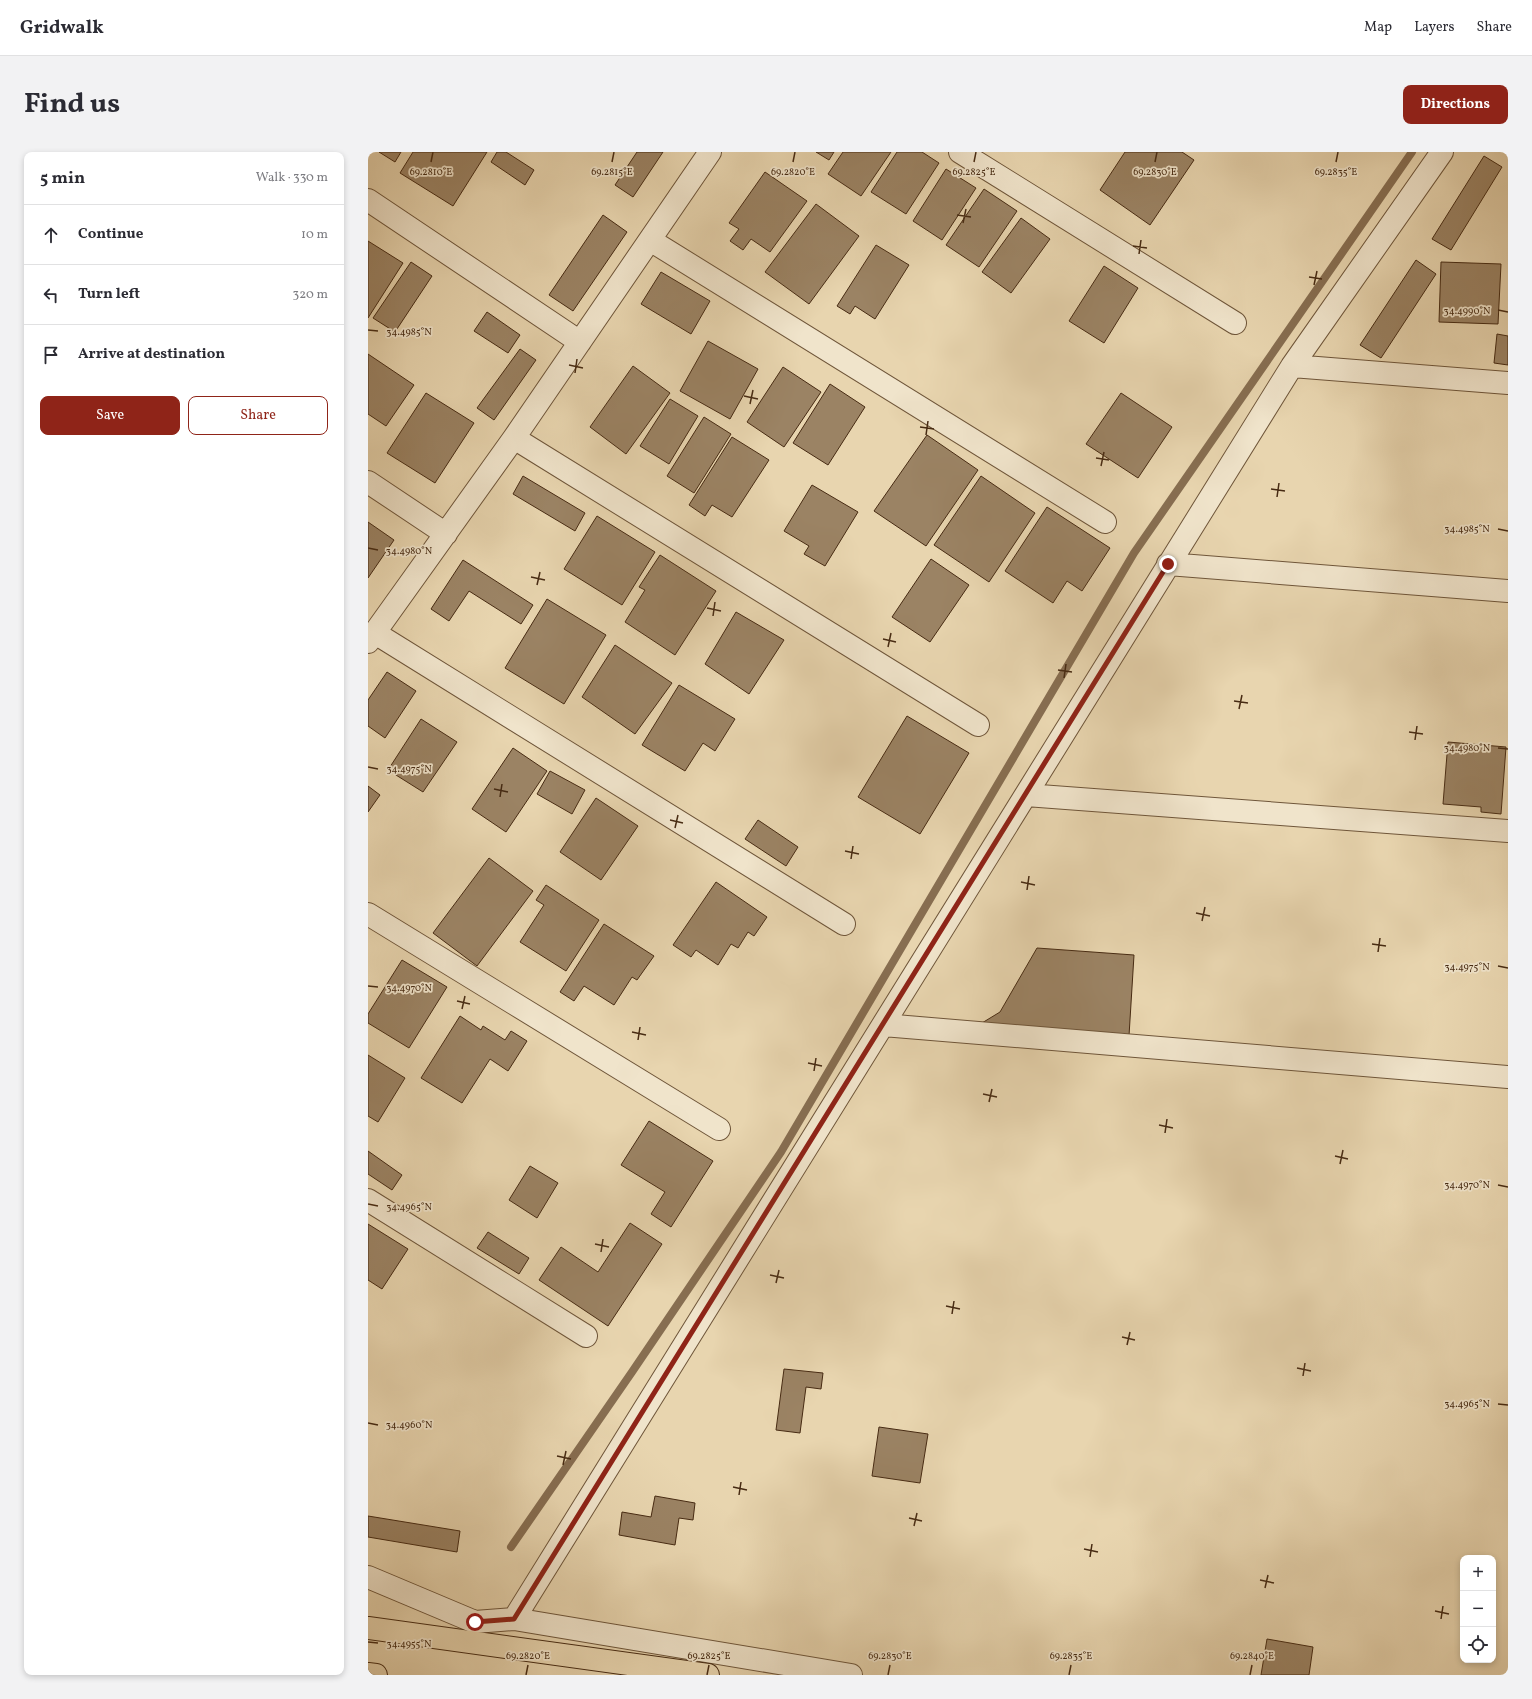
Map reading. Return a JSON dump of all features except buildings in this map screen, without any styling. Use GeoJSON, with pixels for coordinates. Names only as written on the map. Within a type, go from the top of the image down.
{"type":"FeatureCollection","features":[{"type":"Feature","properties":{"kind":"highway"},"geometry":{"type":"LineString","coordinates":[[368,1628],[708,1675]]}},
{"type":"Feature","properties":{"kind":"highway"},"geometry":{"type":"LineString","coordinates":[[368,1674],[376,1675]]}},
{"type":"Feature","properties":{"kind":"street"},"geometry":{"type":"LineString","coordinates":[[710,152],[514,438],[371,637],[844,924]]}},
{"type":"Feature","properties":{"kind":"street"},"geometry":{"type":"LineString","coordinates":[[960,152],[1235,323]]}},
{"type":"Feature","properties":{"kind":"street"},"geometry":{"type":"LineString","coordinates":[[514,1619],[1292,366],[1442,152]]}},
{"type":"Feature","properties":{"kind":"street"},"geometry":{"type":"LineString","coordinates":[[368,200],[580,342]]}},
{"type":"Feature","properties":{"kind":"street"},"geometry":{"type":"LineString","coordinates":[[650,240],[1105,522]]}},
{"type":"Feature","properties":{"kind":"street"},"geometry":{"type":"LineString","coordinates":[[1292,366],[1508,383]]}},
{"type":"Feature","properties":{"kind":"street"},"geometry":{"type":"LineString","coordinates":[[514,438],[978,725]]}},
{"type":"Feature","properties":{"kind":"street"},"geometry":{"type":"LineString","coordinates":[[368,482],[446,534]]}},
{"type":"Feature","properties":{"kind":"street"},"geometry":{"type":"LineString","coordinates":[[1168,564],[1508,591]]}},
{"type":"Feature","properties":{"kind":"street"},"geometry":{"type":"LineString","coordinates":[[1026,795],[1508,831]]}},
{"type":"Feature","properties":{"kind":"street"},"geometry":{"type":"LineString","coordinates":[[368,914],[719,1129]]}},
{"type":"Feature","properties":{"kind":"street"},"geometry":{"type":"LineString","coordinates":[[883,1025],[1508,1076]]}},
{"type":"Feature","properties":{"kind":"street"},"geometry":{"type":"LineString","coordinates":[[368,1200],[586,1336]]}},
{"type":"Feature","properties":{"kind":"street"},"geometry":{"type":"LineString","coordinates":[[368,1577],[475,1622],[514,1619],[851,1675]]}},
{"type":"Feature","properties":{"kind":"waterway"},"geometry":{"type":"LineString","coordinates":[[511,1547],[781,1152],[1134,553],[1412,152]]}},
{"type":"Feature","properties":{"kind":"route"},"geometry":{"type":"LineString","coordinates":[[475,1622],[514,1619],[1168,564]]}}]}
